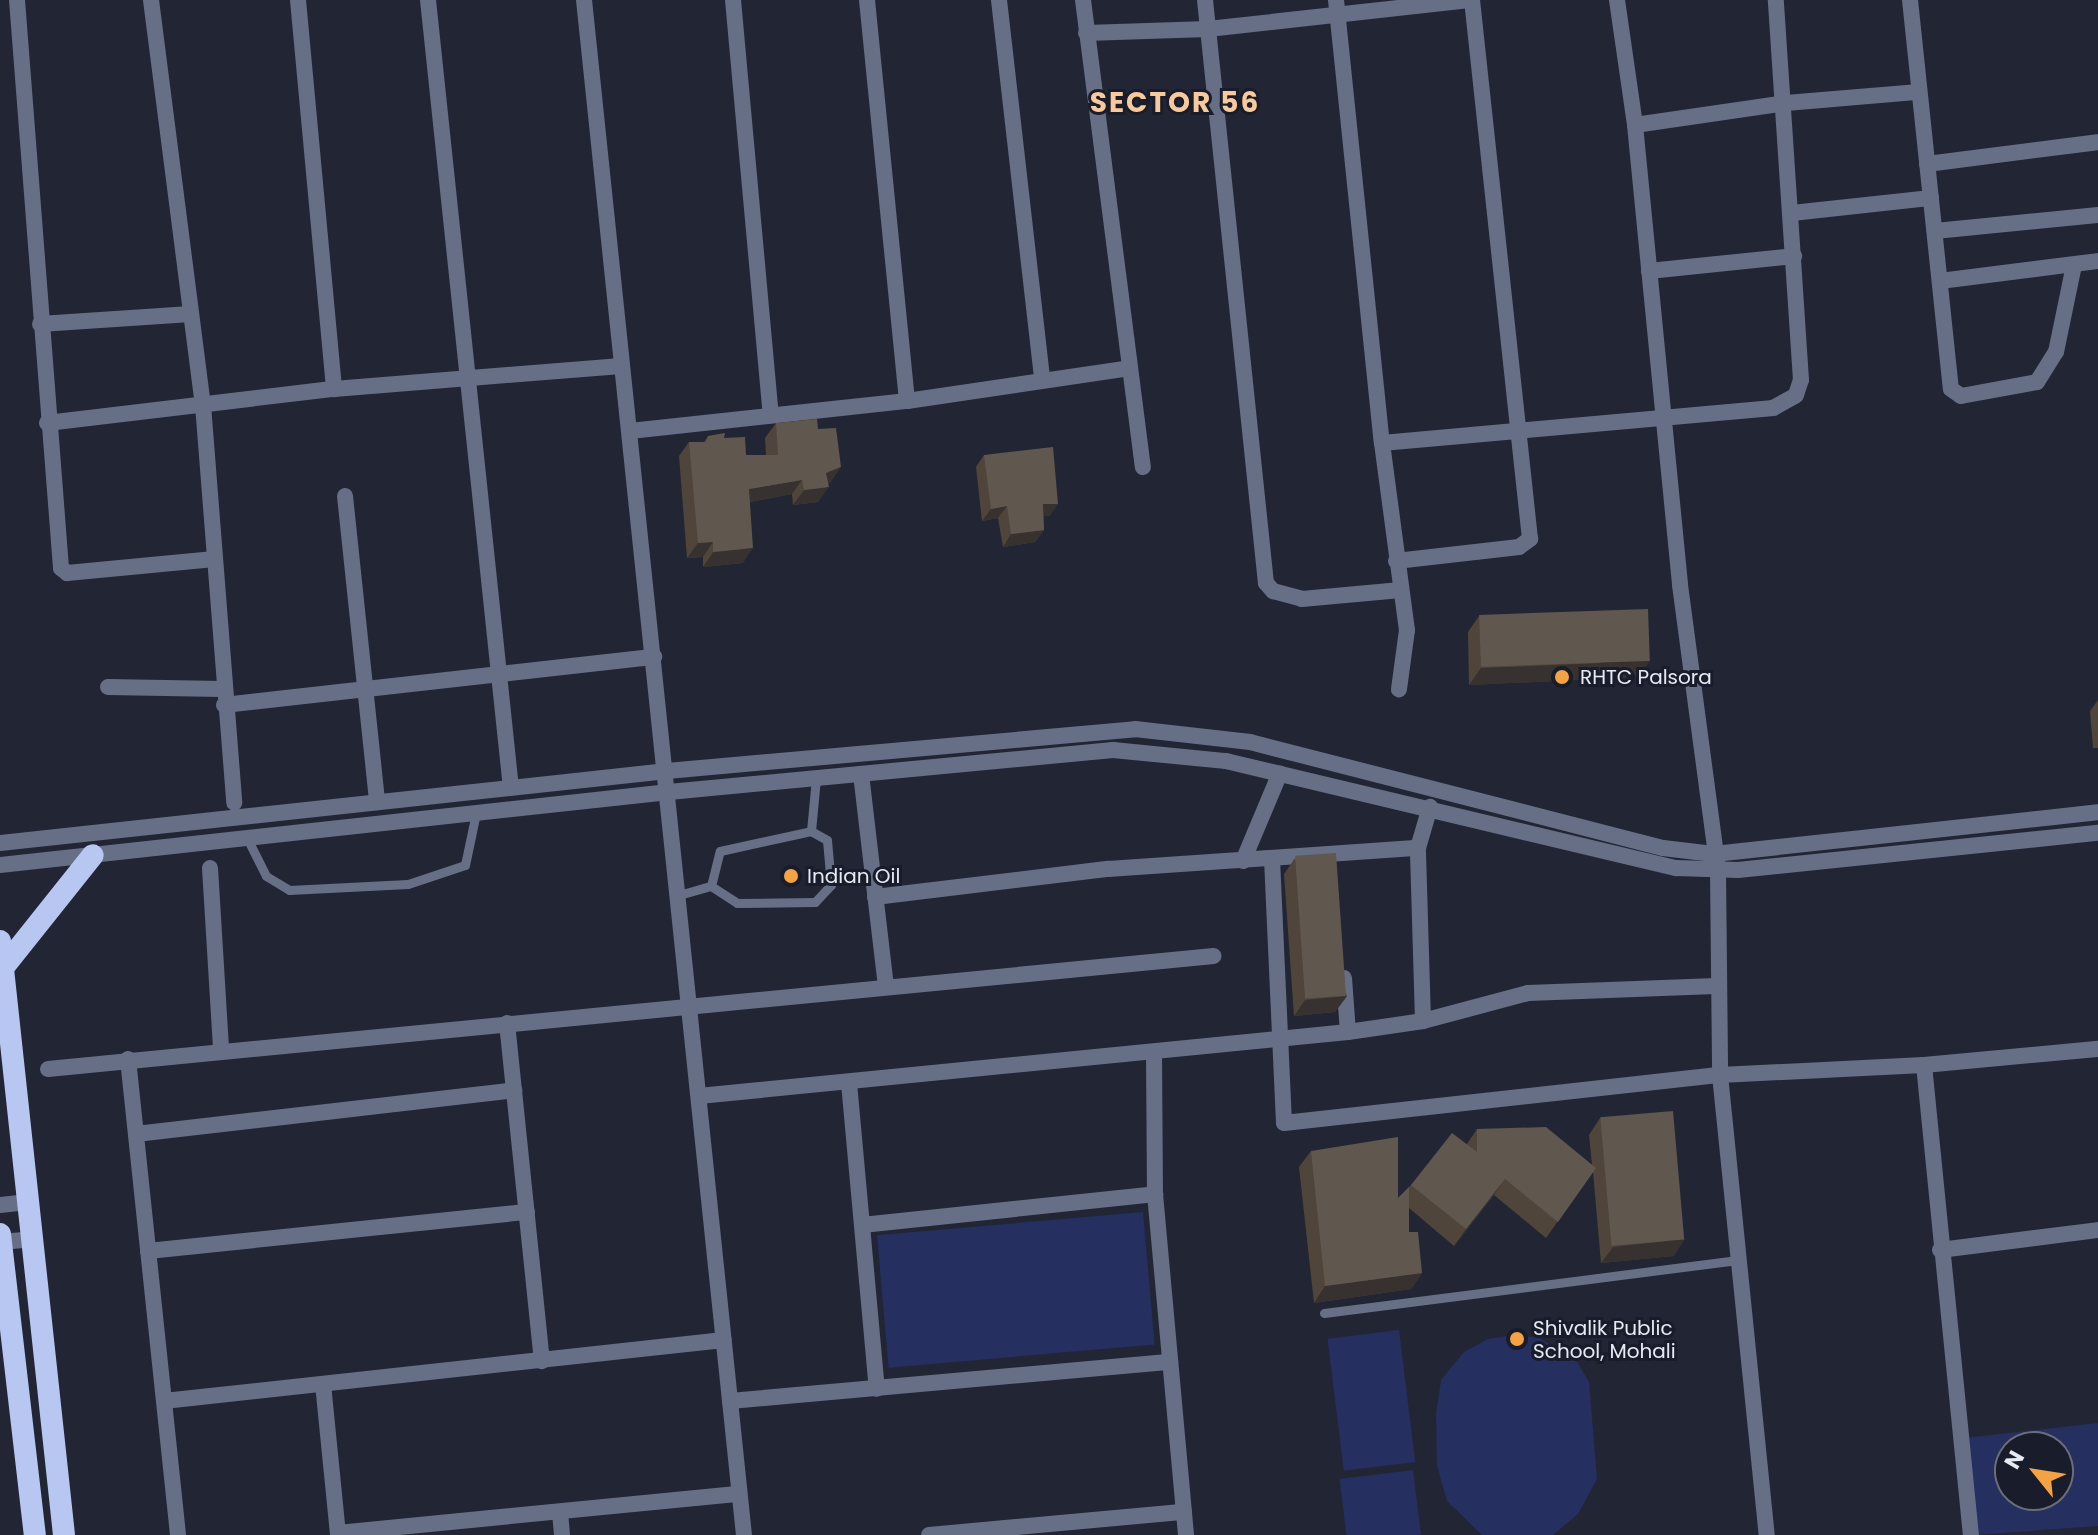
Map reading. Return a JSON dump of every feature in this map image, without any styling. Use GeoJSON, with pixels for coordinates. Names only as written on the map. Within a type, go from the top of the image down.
{"type":"FeatureCollection","features":[{"type":"Feature","properties":{"kind":"highway"},"geometry":{"type":"LineString","coordinates":[[3,968],[93,855]]}},
{"type":"Feature","properties":{"kind":"highway"},"geometry":{"type":"LineString","coordinates":[[0,941],[64,1535]]}},
{"type":"Feature","properties":{"kind":"highway"},"geometry":{"type":"LineString","coordinates":[[0,1234],[35,1535]]}},
{"type":"Feature","properties":{"kind":"street"},"geometry":{"type":"LineString","coordinates":[[17,0],[47,423],[64,571],[214,559]]}},
{"type":"Feature","properties":{"kind":"street"},"geometry":{"type":"LineString","coordinates":[[151,0],[203,405],[223,697],[234,803]]}},
{"type":"Feature","properties":{"kind":"street"},"geometry":{"type":"LineString","coordinates":[[298,0],[334,389]]}},
{"type":"Feature","properties":{"kind":"street"},"geometry":{"type":"LineString","coordinates":[[428,0],[511,788]]}},
{"type":"Feature","properties":{"kind":"street"},"geometry":{"type":"LineString","coordinates":[[584,0],[667,771],[744,1535]]}},
{"type":"Feature","properties":{"kind":"street"},"geometry":{"type":"LineString","coordinates":[[733,0],[771,414]]}},
{"type":"Feature","properties":{"kind":"street"},"geometry":{"type":"LineString","coordinates":[[867,0],[907,401]]}},
{"type":"Feature","properties":{"kind":"street"},"geometry":{"type":"LineString","coordinates":[[999,0],[1042,380]]}},
{"type":"Feature","properties":{"kind":"street"},"geometry":{"type":"LineString","coordinates":[[1083,0],[1143,467]]}},
{"type":"Feature","properties":{"kind":"street"},"geometry":{"type":"LineString","coordinates":[[1205,0],[1266,583],[1273,591],[1302,599],[1401,590]]}},
{"type":"Feature","properties":{"kind":"street"},"geometry":{"type":"LineString","coordinates":[[1086,33],[1208,29],[1338,8],[1470,0],[1531,531],[1526,544],[1396,561]]}},
{"type":"Feature","properties":{"kind":"street"},"geometry":{"type":"LineString","coordinates":[[1617,0],[1635,125],[1664,417],[1716,862],[1720,1075],[1767,1535]]}},
{"type":"Feature","properties":{"kind":"street"},"geometry":{"type":"LineString","coordinates":[[1382,443],[1773,408],[1796,395],[1801,380],[1786,103],[1776,0]]}},
{"type":"Feature","properties":{"kind":"street"},"geometry":{"type":"LineString","coordinates":[[1910,0],[1916,92],[1940,281],[1946,375],[1961,396],[2037,382],[2050,368],[2074,265]]}},
{"type":"Feature","properties":{"kind":"street"},"geometry":{"type":"LineString","coordinates":[[1338,8],[1382,443],[1407,630],[1399,689]]}},
{"type":"Feature","properties":{"kind":"street"},"geometry":{"type":"LineString","coordinates":[[1635,125],[1786,103],[1916,92]]}},
{"type":"Feature","properties":{"kind":"street"},"geometry":{"type":"LineString","coordinates":[[1927,164],[2098,142]]}},
{"type":"Feature","properties":{"kind":"street"},"geometry":{"type":"LineString","coordinates":[[1792,213],[1931,198]]}},
{"type":"Feature","properties":{"kind":"street"},"geometry":{"type":"LineString","coordinates":[[1935,231],[2098,215]]}},
{"type":"Feature","properties":{"kind":"street"},"geometry":{"type":"LineString","coordinates":[[1649,271],[1794,256]]}},
{"type":"Feature","properties":{"kind":"street"},"geometry":{"type":"LineString","coordinates":[[1940,281],[2098,261]]}},
{"type":"Feature","properties":{"kind":"street"},"geometry":{"type":"LineString","coordinates":[[40,324],[191,314]]}},
{"type":"Feature","properties":{"kind":"street"},"geometry":{"type":"LineString","coordinates":[[47,423],[334,389],[469,382],[621,366]]}},
{"type":"Feature","properties":{"kind":"street"},"geometry":{"type":"LineString","coordinates":[[630,431],[907,401],[1130,368]]}},
{"type":"Feature","properties":{"kind":"street"},"geometry":{"type":"LineString","coordinates":[[345,496],[377,802]]}},
{"type":"Feature","properties":{"kind":"street"},"geometry":{"type":"LineString","coordinates":[[108,687],[223,697],[366,688],[654,657]]}},
{"type":"Feature","properties":{"kind":"street"},"geometry":{"type":"LineString","coordinates":[[0,843],[667,771],[1135,729],[1236,739],[1716,862],[2098,812]]}},
{"type":"Feature","properties":{"kind":"street"},"geometry":{"type":"LineString","coordinates":[[0,865],[669,792],[1113,750],[1186,754],[1280,773],[1430,807],[1614,855],[1716,862],[2098,833]]}},
{"type":"Feature","properties":{"kind":"street"},"geometry":{"type":"LineString","coordinates":[[1243,861],[1280,773]]}},
{"type":"Feature","properties":{"kind":"street"},"geometry":{"type":"LineString","coordinates":[[861,774],[886,987]]}},
{"type":"Feature","properties":{"kind":"street"},"geometry":{"type":"LineString","coordinates":[[1423,1021],[1418,848],[1434,788]]}},
{"type":"Feature","properties":{"kind":"street"},"geometry":{"type":"LineString","coordinates":[[875,897],[1108,869],[1272,859],[1334,860],[1418,848]]}},
{"type":"Feature","properties":{"kind":"street"},"geometry":{"type":"LineString","coordinates":[[1272,859],[1284,1123],[1720,1075],[1924,1065],[2098,1049]]}},
{"type":"Feature","properties":{"kind":"street"},"geometry":{"type":"LineString","coordinates":[[210,868],[221,1050]]}},
{"type":"Feature","properties":{"kind":"street"},"geometry":{"type":"LineString","coordinates":[[48,1069],[1214,956]]}},
{"type":"Feature","properties":{"kind":"street"},"geometry":{"type":"LineString","coordinates":[[1342,958],[1348,1032]]}},
{"type":"Feature","properties":{"kind":"street"},"geometry":{"type":"LineString","coordinates":[[699,1096],[1348,1032],[1423,1021],[1528,993],[1716,986]]}},
{"type":"Feature","properties":{"kind":"street"},"geometry":{"type":"LineString","coordinates":[[507,1023],[542,1361]]}},
{"type":"Feature","properties":{"kind":"street"},"geometry":{"type":"LineString","coordinates":[[1154,1053],[1155,1194],[1186,1535]]}},
{"type":"Feature","properties":{"kind":"street"},"geometry":{"type":"LineString","coordinates":[[128,1059],[178,1535]]}},
{"type":"Feature","properties":{"kind":"street"},"geometry":{"type":"LineString","coordinates":[[1924,1065],[1940,1250],[1971,1535]]}},
{"type":"Feature","properties":{"kind":"street"},"geometry":{"type":"LineString","coordinates":[[849,1083],[877,1389]]}},
{"type":"Feature","properties":{"kind":"street"},"geometry":{"type":"LineString","coordinates":[[136,1134],[514,1090]]}},
{"type":"Feature","properties":{"kind":"street"},"geometry":{"type":"LineString","coordinates":[[862,1225],[1155,1194]]}},
{"type":"Feature","properties":{"kind":"street"},"geometry":{"type":"LineString","coordinates":[[0,1205],[28,1202]]}},
{"type":"Feature","properties":{"kind":"street"},"geometry":{"type":"LineString","coordinates":[[148,1251],[527,1212]]}},
{"type":"Feature","properties":{"kind":"street"},"geometry":{"type":"LineString","coordinates":[[1940,1250],[2098,1230]]}},
{"type":"Feature","properties":{"kind":"street"},"geometry":{"type":"LineString","coordinates":[[0,1242],[32,1239]]}},
{"type":"Feature","properties":{"kind":"street"},"geometry":{"type":"LineString","coordinates":[[164,1401],[724,1340]]}},
{"type":"Feature","properties":{"kind":"street"},"geometry":{"type":"LineString","coordinates":[[730,1401],[1170,1362]]}},
{"type":"Feature","properties":{"kind":"street"},"geometry":{"type":"LineString","coordinates":[[323,1384],[338,1534],[739,1494]]}},
{"type":"Feature","properties":{"kind":"street"},"geometry":{"type":"LineString","coordinates":[[560,1512],[562,1535]]}},
{"type":"Feature","properties":{"kind":"street"},"geometry":{"type":"LineString","coordinates":[[929,1535],[1184,1512]]}},
{"type":"Feature","properties":{"kind":"lane"},"geometry":{"type":"LineString","coordinates":[[811,831],[816,778]]}},
{"type":"Feature","properties":{"kind":"lane"},"geometry":{"type":"LineString","coordinates":[[247,838],[266,876],[289,890],[408,884],[465,865],[476,813]]}},
{"type":"Feature","properties":{"kind":"lane"},"geometry":{"type":"LineString","coordinates":[[679,895],[711,886],[737,903],[815,902],[831,885],[827,840],[811,831],[720,851],[711,886]]}},
{"type":"Feature","properties":{"kind":"lane"},"geometry":{"type":"LineString","coordinates":[[1324,1313],[1738,1260]]}},
{"type":"Feature","properties":{"kind":"shaded area"},"geometry":{"type":"Polygon","coordinates":[[[1143,1212],[1155,1344],[889,1368],[877,1235],[1143,1212]]]}},
{"type":"Feature","properties":{"kind":"shaded area"},"geometry":{"type":"Polygon","coordinates":[[[1399,1330],[1415,1462],[1344,1471],[1328,1339],[1399,1330]]]}},
{"type":"Feature","properties":{"kind":"shaded area"},"geometry":{"type":"Polygon","coordinates":[[[1515,1335],[1539,1338],[1576,1360],[1589,1382],[1597,1479],[1578,1514],[1553,1535],[1482,1535],[1447,1501],[1437,1466],[1436,1414],[1441,1380],[1464,1352],[1488,1339],[1515,1335]]]}},
{"type":"Feature","properties":{"kind":"shaded area"},"geometry":{"type":"Polygon","coordinates":[[[2098,1423],[2098,1526],[1974,1535],[1964,1438],[1994,1435],[1994,1511],[2074,1511],[2074,1431],[2027,1431],[2098,1423]]]}},
{"type":"Feature","properties":{"kind":"shaded area"},"geometry":{"type":"Polygon","coordinates":[[[1413,1470],[1421,1535],[1346,1535],[1340,1479],[1413,1470]]]}},
{"type":"Feature","properties":{"kind":"building"},"geometry":{"type":"Polygon","coordinates":[[[817,419],[818,429],[836,428],[841,467],[826,473],[829,487],[804,490],[802,480],[749,489],[753,548],[713,552],[713,542],[698,543],[689,442],[706,442],[708,436],[725,433],[724,438],[745,437],[746,455],[778,455],[776,423],[817,419]]]}},
{"type":"Feature","properties":{"kind":"building"},"geometry":{"type":"Polygon","coordinates":[[[1053,447],[1058,504],[1043,504],[1044,530],[1011,534],[1007,506],[991,509],[984,455],[1053,447]]]}},
{"type":"Feature","properties":{"kind":"building"},"geometry":{"type":"Polygon","coordinates":[[[1648,609],[1650,661],[1481,667],[1479,615],[1648,609]]]}},
{"type":"Feature","properties":{"kind":"building"},"geometry":{"type":"Polygon","coordinates":[[[1336,853],[1346,996],[1305,999],[1295,856],[1336,853]]]}},
{"type":"Feature","properties":{"kind":"building"},"geometry":{"type":"Polygon","coordinates":[[[1673,1111],[1684,1240],[1612,1246],[1600,1117],[1673,1111]]]}},
{"type":"Feature","properties":{"kind":"building"},"geometry":{"type":"Polygon","coordinates":[[[1546,1127],[1596,1168],[1558,1222],[1505,1179],[1466,1229],[1411,1185],[1452,1133],[1477,1152],[1477,1129],[1546,1127]]]}},
{"type":"Feature","properties":{"kind":"building"},"geometry":{"type":"Polygon","coordinates":[[[1398,1137],[1398,1198],[1409,1187],[1409,1232],[1418,1232],[1422,1273],[1325,1286],[1311,1151],[1398,1137]]]}},
{"type":"Feature","properties":{"kind":"place","name":"RHTC Palsora"},"geometry":{"type":"Point","coordinates":[1562,677]}},
{"type":"Feature","properties":{"kind":"place","name":"Indian Oil"},"geometry":{"type":"Point","coordinates":[791,876]}},
{"type":"Feature","properties":{"kind":"place","name":"Shivalik Public School, Mohali"},"geometry":{"type":"Point","coordinates":[1517,1339]}},
{"type":"Feature","properties":{"kind":"district","name":"SECTOR 56"},"geometry":{"type":"Point","coordinates":[1175,103]}}]}
